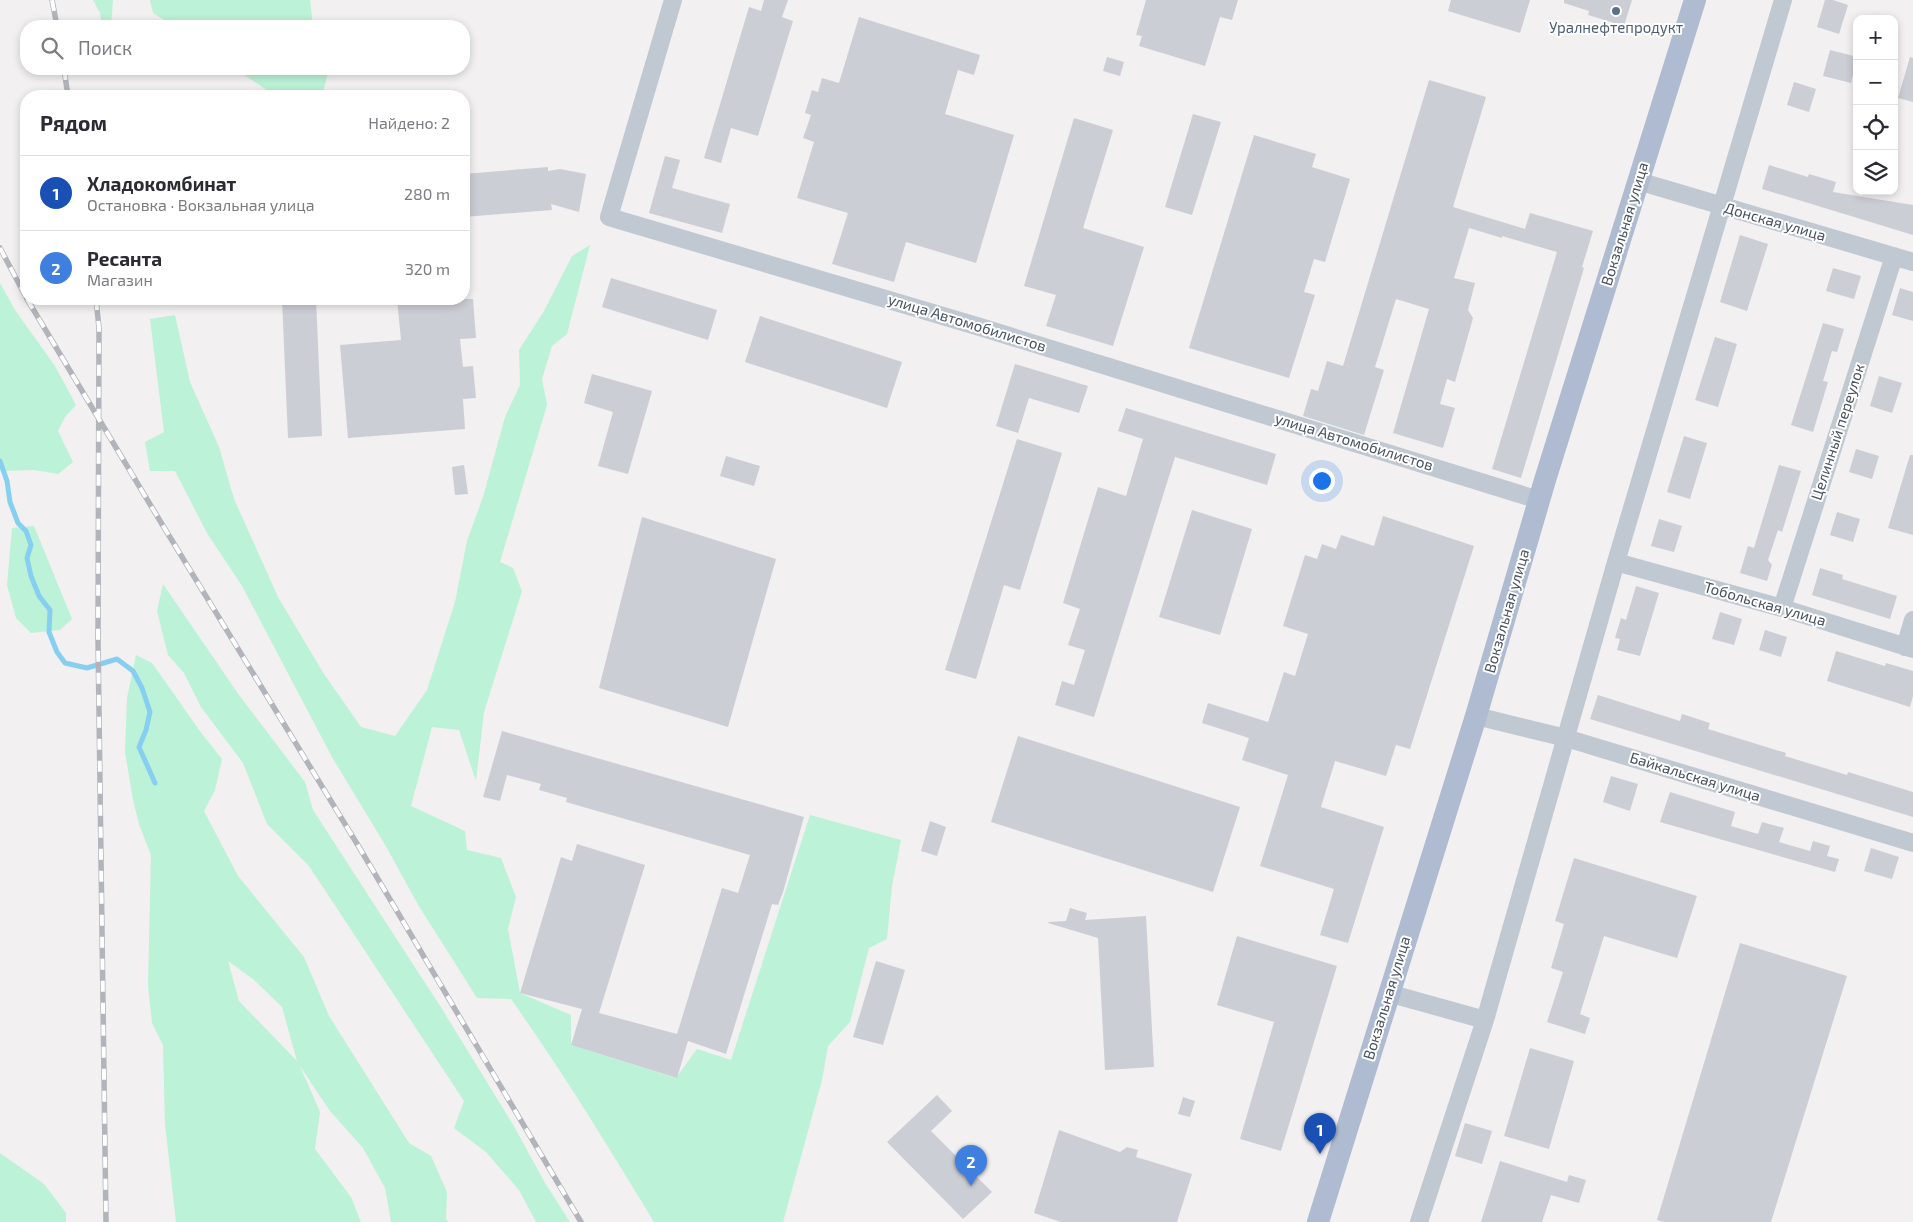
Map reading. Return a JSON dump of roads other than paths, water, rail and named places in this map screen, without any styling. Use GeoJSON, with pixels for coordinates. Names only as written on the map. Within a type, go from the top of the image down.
{"type":"FeatureCollection","features":[{"type":"Feature","properties":{"kind":"main road","name":"Вокзальная улица"},"geometry":{"type":"LineString","coordinates":[[1318,1222],[1476,716],[1539,500],[1695,0]]}},
{"type":"Feature","properties":{"kind":"street","name":"улица Автомобилистов"},"geometry":{"type":"LineString","coordinates":[[673,0],[609,217],[993,330],[1539,500]]}},
{"type":"Feature","properties":{"kind":"street"},"geometry":{"type":"LineString","coordinates":[[1418,1222],[1485,1020],[1616,562],[1783,0]]}},
{"type":"Feature","properties":{"kind":"street","name":"Донская улица"},"geometry":{"type":"LineString","coordinates":[[1638,181],[1913,262]]}},
{"type":"Feature","properties":{"kind":"street","name":"Целинный переулок"},"geometry":{"type":"LineString","coordinates":[[1782,608],[1894,256]]}},
{"type":"Feature","properties":{"kind":"street","name":"Тобольская улица"},"geometry":{"type":"LineString","coordinates":[[1616,562],[1782,608],[1909,648]]}},
{"type":"Feature","properties":{"kind":"street"},"geometry":{"type":"LineString","coordinates":[[1909,648],[1913,620]]}},
{"type":"Feature","properties":{"kind":"street","name":"Байкальская улица"},"geometry":{"type":"LineString","coordinates":[[1476,716],[1566,738],[1913,843]]}},
{"type":"Feature","properties":{"kind":"street"},"geometry":{"type":"LineString","coordinates":[[1388,993],[1485,1020]]}},
{"type":"Feature","properties":{"kind":"waterway"},"geometry":{"type":"LineString","coordinates":[[0,461],[7,481],[10,502],[18,523],[26,531],[31,545],[27,558],[31,576],[39,596],[50,610],[49,632],[57,652],[65,663],[87,668],[117,659],[133,671],[142,688],[150,712],[146,730],[139,747],[155,783]]}},
{"type":"Feature","properties":{"kind":"railway"},"geometry":{"type":"LineString","coordinates":[[52,0],[56,20]]}},
{"type":"Feature","properties":{"kind":"railway"},"geometry":{"type":"LineString","coordinates":[[65,75],[67,90]]}},
{"type":"Feature","properties":{"kind":"railway"},"geometry":{"type":"LineString","coordinates":[[0,248],[20,286]]}},
{"type":"Feature","properties":{"kind":"railway"},"geometry":{"type":"LineString","coordinates":[[31,305],[359,847],[581,1222]]}},
{"type":"Feature","properties":{"kind":"railway"},"geometry":{"type":"LineString","coordinates":[[97,305],[99,328],[98,639],[106,1222]]}},
{"type":"Feature","properties":{"kind":"place","name":"Уралнефтепродукт"},"geometry":{"type":"Point","coordinates":[1616,11]}},
{"type":"Feature","properties":{"kind":"place","name":"Хладокомбинат"},"geometry":{"type":"Point","coordinates":[1320,1154]}},
{"type":"Feature","properties":{"kind":"place","name":"Ресанта"},"geometry":{"type":"Point","coordinates":[971,1186]}}]}
